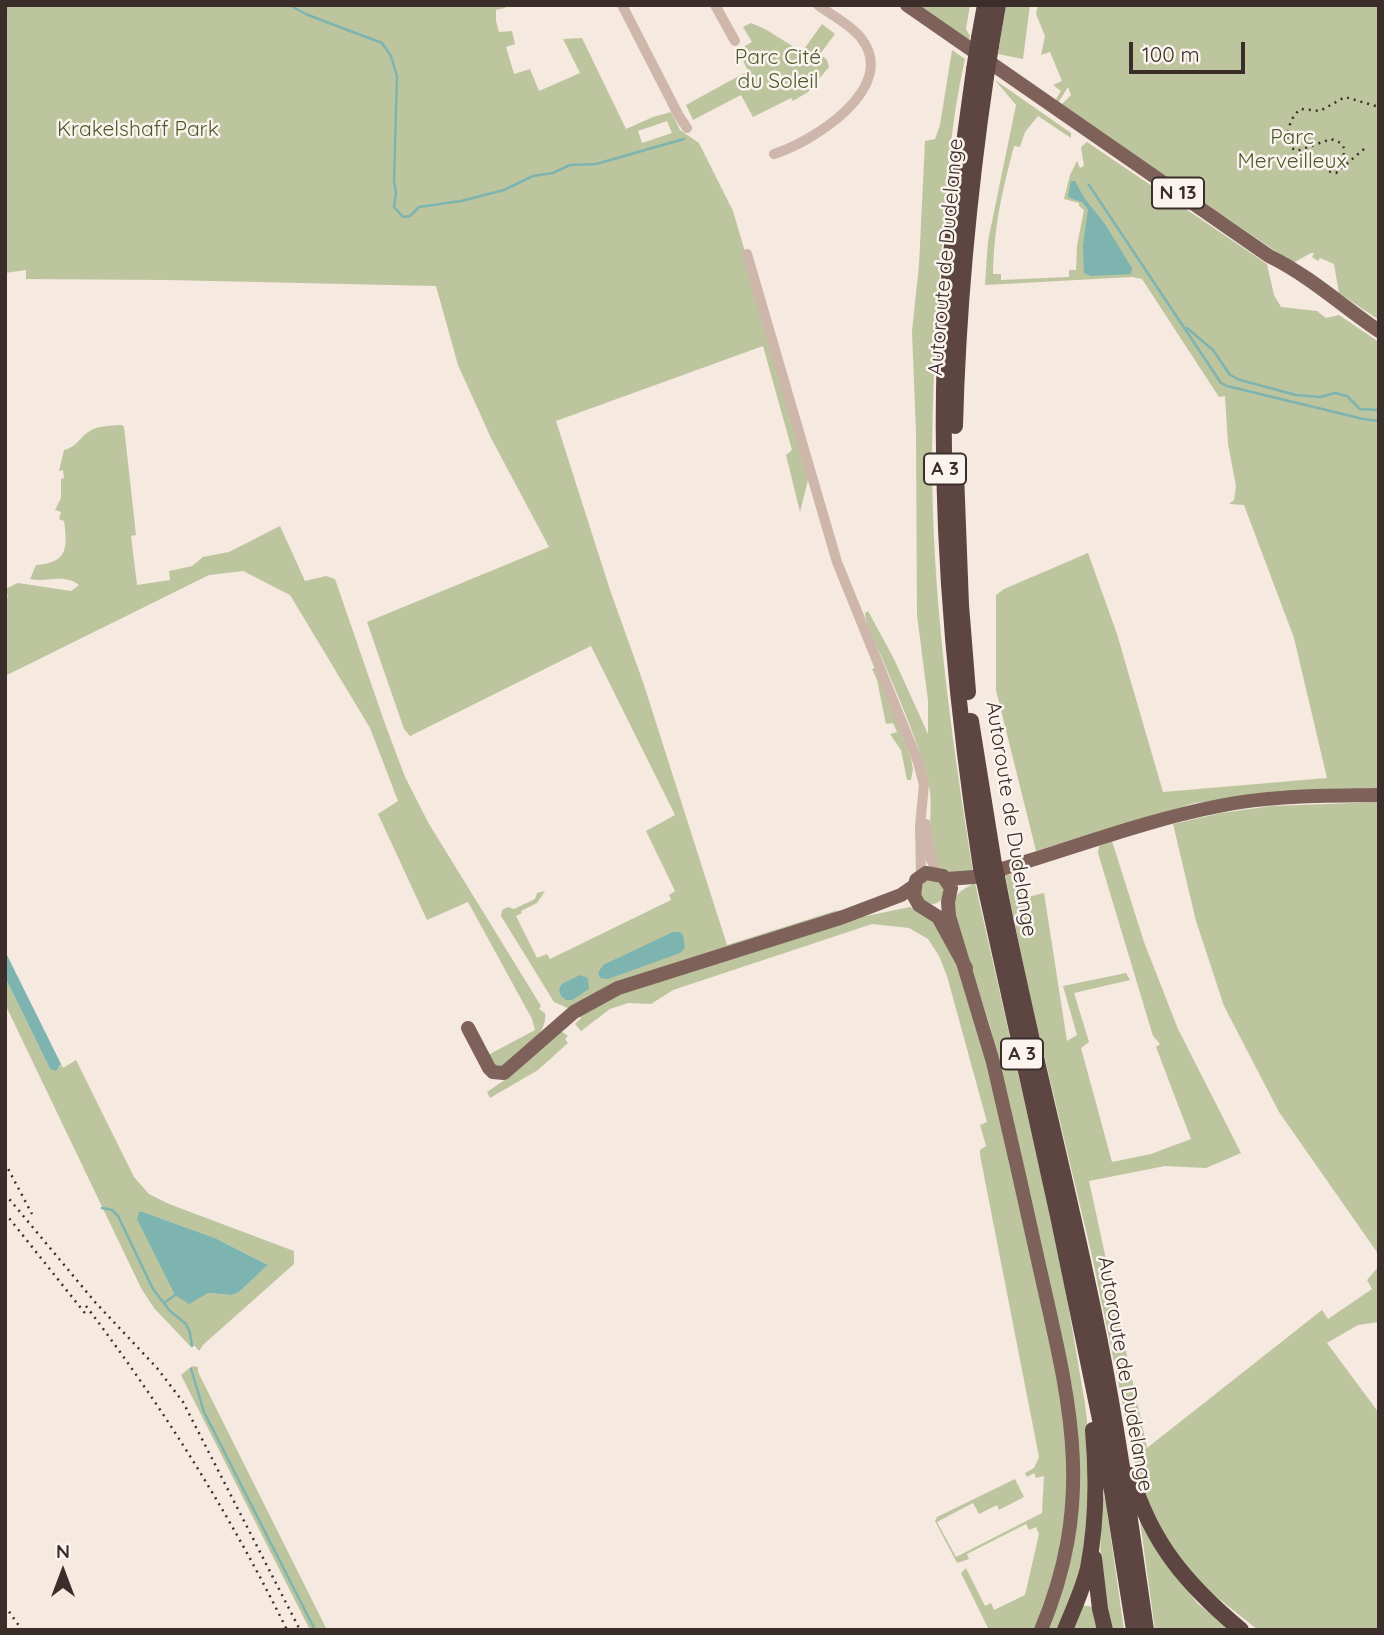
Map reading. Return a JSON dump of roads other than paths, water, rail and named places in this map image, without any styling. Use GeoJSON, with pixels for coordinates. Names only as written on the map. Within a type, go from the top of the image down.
{"type":"FeatureCollection","features":[{"type":"Feature","properties":{"kind":"highway","name":"Autoroute de Dudelange"},"geometry":{"type":"LineString","coordinates":[[985,5],[985,42],[950,270],[945,351],[945,497],[953,649],[968,788],[1103,1434],[1134,1630]]}},
{"type":"Feature","properties":{"kind":"highway","name":"Autoroute de Dudelange"},"geometry":{"type":"LineString","coordinates":[[985,42],[998,5]]}},
{"type":"Feature","properties":{"kind":"highway","name":"Autoroute de Dudelange"},"geometry":{"type":"LineString","coordinates":[[986,873],[1022,1004],[1082,1257],[1112,1403],[1146,1630]]}},
{"type":"Feature","properties":{"kind":"highway","name":"A 3"},"geometry":{"type":"LineString","coordinates":[[1065,1630],[1087,1570],[1092,1538],[1097,1480],[1088,1365]]}},
{"type":"Feature","properties":{"kind":"highway","name":"A 3"},"geometry":{"type":"LineString","coordinates":[[1112,1403],[1137,1494],[1157,1539],[1183,1576],[1241,1630]]}},
{"type":"Feature","properties":{"kind":"highway","name":"A 3"},"geometry":{"type":"LineString","coordinates":[[1092,1538],[1105,1630]]}},
{"type":"Feature","properties":{"kind":"main road","name":"N 13"},"geometry":{"type":"LineString","coordinates":[[908,7],[1269,256],[1292,267],[1330,293],[1379,331]]}},
{"type":"Feature","properties":{"kind":"main road"},"geometry":{"type":"LineString","coordinates":[[946,887],[1165,819],[1221,806],[1271,799],[1379,795]]}},
{"type":"Feature","properties":{"kind":"main road"},"geometry":{"type":"LineString","coordinates":[[468,1028],[489,1068],[493,1072],[504,1073],[574,1012],[618,988],[843,917],[901,895],[926,873],[946,887],[949,916],[1001,1097],[1072,1421],[1074,1479],[1070,1531],[1058,1583],[1041,1630]]}},
{"type":"Feature","properties":{"kind":"main road"},"geometry":{"type":"LineString","coordinates":[[917,881],[914,896],[938,918],[966,968]]}},
{"type":"Feature","properties":{"kind":"main road"},"geometry":{"type":"LineString","coordinates":[[843,917],[904,904],[939,909],[946,887]]}},
{"type":"Feature","properties":{"kind":"street"},"geometry":{"type":"LineString","coordinates":[[622,5],[687,128]]}},
{"type":"Feature","properties":{"kind":"street"},"geometry":{"type":"LineString","coordinates":[[715,5],[735,41]]}},
{"type":"Feature","properties":{"kind":"street"},"geometry":{"type":"LineString","coordinates":[[774,154],[787,150],[834,122],[855,101],[865,84],[869,68],[866,48],[853,30],[818,5]]}},
{"type":"Feature","properties":{"kind":"street"},"geometry":{"type":"LineString","coordinates":[[832,16],[840,5]]}},
{"type":"Feature","properties":{"kind":"street"},"geometry":{"type":"LineString","coordinates":[[747,254],[837,562],[918,762],[924,785],[917,881]]}},
{"type":"Feature","properties":{"kind":"street"},"geometry":{"type":"LineString","coordinates":[[923,801],[927,811],[931,860],[946,887]]}},
{"type":"Feature","properties":{"kind":"water"},"geometry":{"type":"Polygon","coordinates":[[[1071,181],[1075,181],[1105,224],[1132,268],[1131,274],[1091,276],[1084,273],[1083,246],[1088,209],[1082,202],[1068,196],[1071,181]]]}},
{"type":"Feature","properties":{"kind":"water"},"geometry":{"type":"Polygon","coordinates":[[[673,932],[683,935],[685,948],[680,953],[608,979],[600,978],[598,973],[603,965],[673,932]]]}},
{"type":"Feature","properties":{"kind":"water"},"geometry":{"type":"Polygon","coordinates":[[[5,951],[61,1064],[56,1071],[50,1069],[5,977],[5,951]]]}},
{"type":"Feature","properties":{"kind":"water"},"geometry":{"type":"Polygon","coordinates":[[[580,975],[588,978],[589,989],[572,1000],[566,1000],[559,989],[562,984],[580,975]]]}},
{"type":"Feature","properties":{"kind":"water"},"geometry":{"type":"Polygon","coordinates":[[[139,1212],[215,1238],[268,1265],[239,1292],[232,1295],[208,1293],[189,1304],[175,1295],[137,1219],[139,1212]]]}},
{"type":"Feature","properties":{"kind":"waterway"},"geometry":{"type":"LineString","coordinates":[[5,36],[6,5]]}},
{"type":"Feature","properties":{"kind":"waterway"},"geometry":{"type":"LineString","coordinates":[[289,5],[382,43],[391,56],[397,76],[394,207],[403,217],[410,216],[419,207],[461,201],[504,190],[533,176],[553,173],[570,165],[596,164],[684,139]]}},
{"type":"Feature","properties":{"kind":"waterway"},"geometry":{"type":"LineString","coordinates":[[1089,185],[1221,383],[1379,421]]}},
{"type":"Feature","properties":{"kind":"waterway"},"geometry":{"type":"LineString","coordinates":[[1187,328],[1213,350],[1230,375],[1240,380],[1296,395],[1320,397],[1335,393],[1347,396],[1360,409],[1379,410]]}},
{"type":"Feature","properties":{"kind":"waterway"},"geometry":{"type":"LineString","coordinates":[[102,1208],[112,1210],[118,1216],[153,1289],[170,1311],[186,1324],[192,1346]]}},
{"type":"Feature","properties":{"kind":"waterway"},"geometry":{"type":"LineString","coordinates":[[164,1303],[175,1295]]}},
{"type":"Feature","properties":{"kind":"waterway"},"geometry":{"type":"LineString","coordinates":[[191,1369],[204,1412],[315,1630]]}},
{"type":"Feature","properties":{"kind":"railway"},"geometry":{"type":"LineString","coordinates":[[1364,149],[1336,173],[1328,171],[1328,164],[1344,154],[1341,143],[1331,139],[1297,151],[1288,146],[1287,136],[1294,116],[1301,109],[1320,111],[1345,97],[1379,107]]}},
{"type":"Feature","properties":{"kind":"railway"},"geometry":{"type":"LineString","coordinates":[[5,1163],[32,1214]]}},
{"type":"Feature","properties":{"kind":"railway"},"geometry":{"type":"LineString","coordinates":[[5,1194],[95,1302],[157,1368],[183,1402],[300,1630]]}},
{"type":"Feature","properties":{"kind":"railway"},"geometry":{"type":"LineString","coordinates":[[5,1213],[88,1317]]}},
{"type":"Feature","properties":{"kind":"railway"},"geometry":{"type":"LineString","coordinates":[[86,1306],[142,1383],[194,1463],[243,1545],[287,1630]]}},
{"type":"Feature","properties":{"kind":"railway"},"geometry":{"type":"LineString","coordinates":[[5,1606],[22,1630]]}},
{"type":"Feature","properties":{"kind":"park label","name":"Parc Cité du Soleil"},"geometry":{"type":"Point","coordinates":[778,70]}},
{"type":"Feature","properties":{"kind":"park label","name":"Krakelshaff Park"},"geometry":{"type":"Point","coordinates":[138,130]}},
{"type":"Feature","properties":{"kind":"park label","name":"Parc Merveilleux"},"geometry":{"type":"Point","coordinates":[1292,150]}}]}
